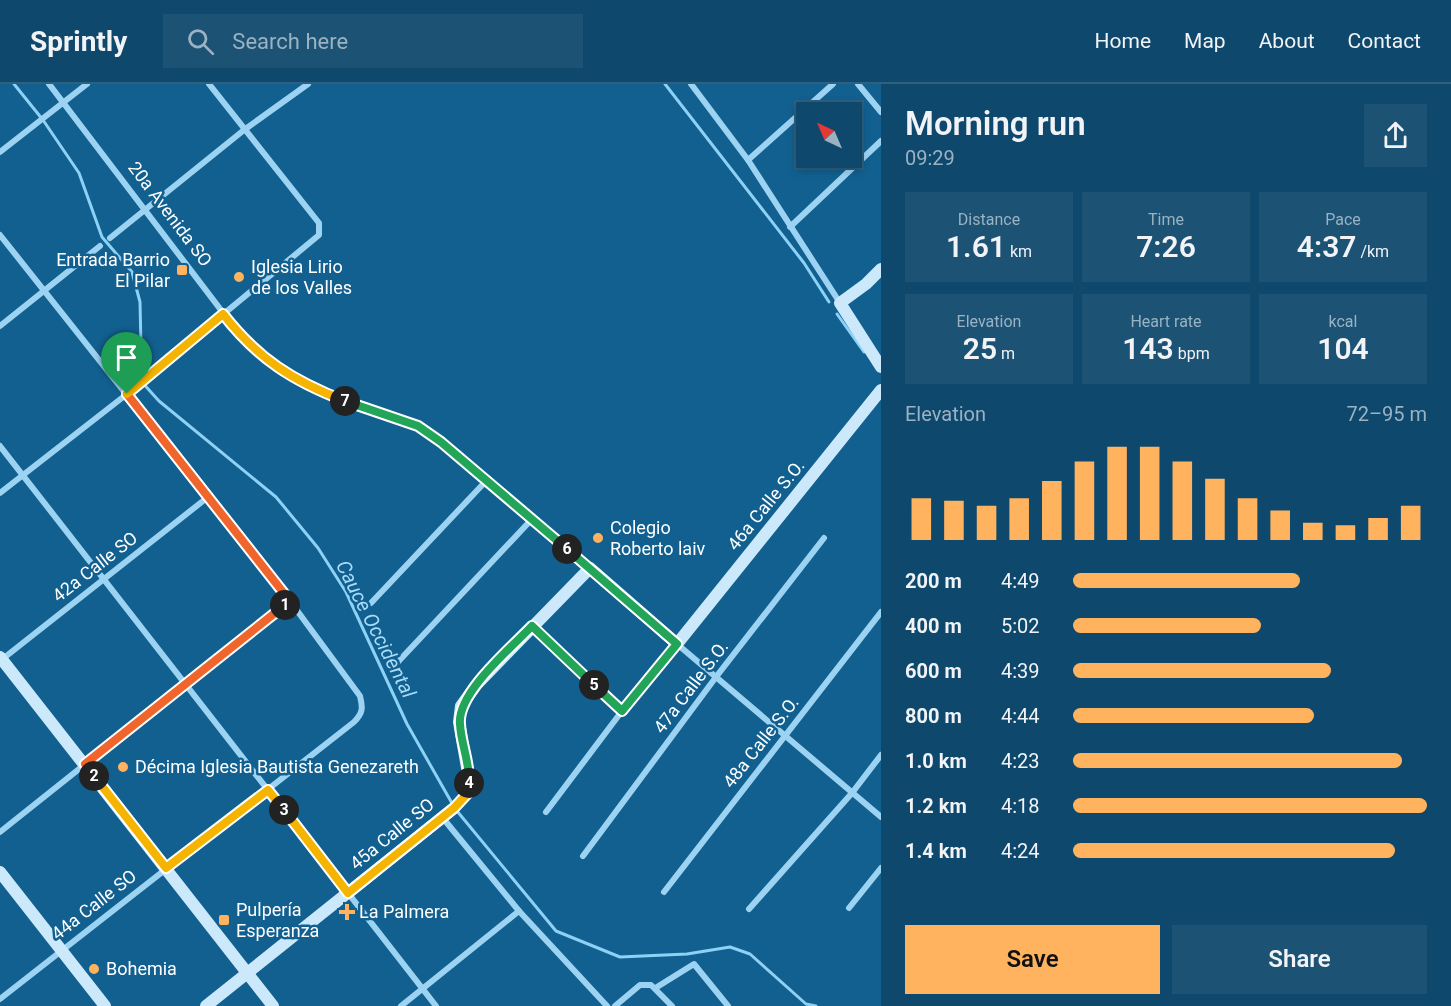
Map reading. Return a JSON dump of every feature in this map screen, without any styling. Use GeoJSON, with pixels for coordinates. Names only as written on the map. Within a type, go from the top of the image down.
{"type":"FeatureCollection","features":[{"type":"Feature","properties":{"kind":"street","name":"20a Avenida SO"},"geometry":{"type":"LineString","coordinates":[[49,84],[243,339],[276,368],[315,390],[418,426],[532,519],[677,644]]}},
{"type":"Feature","properties":{"kind":"street"},"geometry":{"type":"LineString","coordinates":[[0,152],[87,84]]}},
{"type":"Feature","properties":{"kind":"street"},"geometry":{"type":"LineString","coordinates":[[0,493],[127,394],[320,236],[319,223],[209,84]]}},
{"type":"Feature","properties":{"kind":"street"},"geometry":{"type":"LineString","coordinates":[[110,238],[244,130],[308,84]]}},
{"type":"Feature","properties":{"kind":"street"},"geometry":{"type":"LineString","coordinates":[[692,84],[748,160],[881,367]]}},
{"type":"Feature","properties":{"kind":"street"},"geometry":{"type":"LineString","coordinates":[[748,160],[833,84]]}},
{"type":"Feature","properties":{"kind":"street"},"geometry":{"type":"LineString","coordinates":[[858,84],[879,107]]}},
{"type":"Feature","properties":{"kind":"street"},"geometry":{"type":"LineString","coordinates":[[790,227],[881,141]]}},
{"type":"Feature","properties":{"kind":"street"},"geometry":{"type":"LineString","coordinates":[[0,234],[290,601],[0,832]]}},
{"type":"Feature","properties":{"kind":"street"},"geometry":{"type":"LineString","coordinates":[[0,326],[100,246]]}},
{"type":"Feature","properties":{"kind":"street"},"geometry":{"type":"LineString","coordinates":[[840,303],[866,284],[881,269]]}},
{"type":"Feature","properties":{"kind":"street","name":"46a Calle S.O."},"geometry":{"type":"LineString","coordinates":[[546,812],[622,711],[881,390]]}},
{"type":"Feature","properties":{"kind":"street"},"geometry":{"type":"LineString","coordinates":[[0,446],[436,1006]]}},
{"type":"Feature","properties":{"kind":"street"},"geometry":{"type":"LineString","coordinates":[[371,603],[486,481]]}},
{"type":"Feature","properties":{"kind":"street","name":"42a Calle SO"},"geometry":{"type":"LineString","coordinates":[[1,659],[208,497]]}},
{"type":"Feature","properties":{"kind":"street"},"geometry":{"type":"LineString","coordinates":[[396,664],[532,519]]}},
{"type":"Feature","properties":{"kind":"street","name":"47a Calle S.O."},"geometry":{"type":"LineString","coordinates":[[583,856],[716,677],[824,538]]}},
{"type":"Feature","properties":{"kind":"street","name":"45a Calle SO"},"geometry":{"type":"LineString","coordinates":[[206,1006],[348,893],[468,793],[469,779],[459,722],[462,706],[477,684],[590,568]]}},
{"type":"Feature","properties":{"kind":"street","name":"44a Calle SO"},"geometry":{"type":"LineString","coordinates":[[0,999],[362,715],[363,706],[360,696],[290,601]]}},
{"type":"Feature","properties":{"kind":"street","name":"48a Calle S.O."},"geometry":{"type":"LineString","coordinates":[[664,892],[881,612]]}},
{"type":"Feature","properties":{"kind":"street"},"geometry":{"type":"LineString","coordinates":[[532,626],[622,711]]}},
{"type":"Feature","properties":{"kind":"street"},"geometry":{"type":"LineString","coordinates":[[677,644],[881,817]]}},
{"type":"Feature","properties":{"kind":"street"},"geometry":{"type":"LineString","coordinates":[[1,659],[273,1006]]}},
{"type":"Feature","properties":{"kind":"street"},"geometry":{"type":"LineString","coordinates":[[749,909],[852,793],[881,755]]}},
{"type":"Feature","properties":{"kind":"street"},"geometry":{"type":"LineString","coordinates":[[442,816],[519,911],[607,1006]]}},
{"type":"Feature","properties":{"kind":"street"},"geometry":{"type":"LineString","coordinates":[[849,908],[881,868]]}},
{"type":"Feature","properties":{"kind":"street"},"geometry":{"type":"LineString","coordinates":[[0,872],[105,1006]]}},
{"type":"Feature","properties":{"kind":"street"},"geometry":{"type":"LineString","coordinates":[[401,1006],[519,911]]}},
{"type":"Feature","properties":{"kind":"street"},"geometry":{"type":"LineString","coordinates":[[615,1006],[640,985],[657,987],[694,964],[728,1006]]}},
{"type":"Feature","properties":{"kind":"street"},"geometry":{"type":"LineString","coordinates":[[657,987],[672,1006]]}},
{"type":"Feature","properties":{"kind":"waterway","name":"Cauce Occidental"},"geometry":{"type":"LineString","coordinates":[[14,84],[43,120],[79,173],[102,237],[132,272],[140,302],[141,347],[138,373],[140,380],[159,401],[276,497],[318,548],[346,592],[407,724],[453,805]]}},
{"type":"Feature","properties":{"kind":"waterway"},"geometry":{"type":"LineString","coordinates":[[665,84],[804,263],[829,302]]}},
{"type":"Feature","properties":{"kind":"waterway"},"geometry":{"type":"LineString","coordinates":[[837,314],[864,352]]}},
{"type":"Feature","properties":{"kind":"waterway","name":"Cauce Occidental"},"geometry":{"type":"LineString","coordinates":[[457,811],[556,931],[620,957],[687,954],[730,947],[750,954],[806,1004],[816,1006]]}},
{"type":"Feature","properties":{"kind":"place","name":"Entrada Barrio El Pilar"},"geometry":{"type":"Point","coordinates":[182,270]}},
{"type":"Feature","properties":{"kind":"place","name":"Iglesia Lirio de los Valles"},"geometry":{"type":"Point","coordinates":[239,277]}},
{"type":"Feature","properties":{"kind":"place","name":"Colegio Roberto laiv"},"geometry":{"type":"Point","coordinates":[598,538]}},
{"type":"Feature","properties":{"kind":"place","name":"Décima Iglesia Bautista Genezareth"},"geometry":{"type":"Point","coordinates":[123,767]}},
{"type":"Feature","properties":{"kind":"place","name":"La Palmera"},"geometry":{"type":"Point","coordinates":[347,912]}},
{"type":"Feature","properties":{"kind":"place","name":"Pulpería Esperanza"},"geometry":{"type":"Point","coordinates":[224,920]}},
{"type":"Feature","properties":{"kind":"place","name":"Bohemia"},"geometry":{"type":"Point","coordinates":[94,969]}},
{"type":"Feature","properties":{"kind":"route"},"geometry":{"type":"LineString","coordinates":[[223,314],[243,339],[276,368],[315,390],[418,426],[441,442],[677,644],[622,711],[532,626],[477,684],[462,706],[459,722],[469,779],[468,793],[454,808],[348,893],[268,790],[166,868],[85,764],[290,601],[127,394],[223,314]]}}]}
